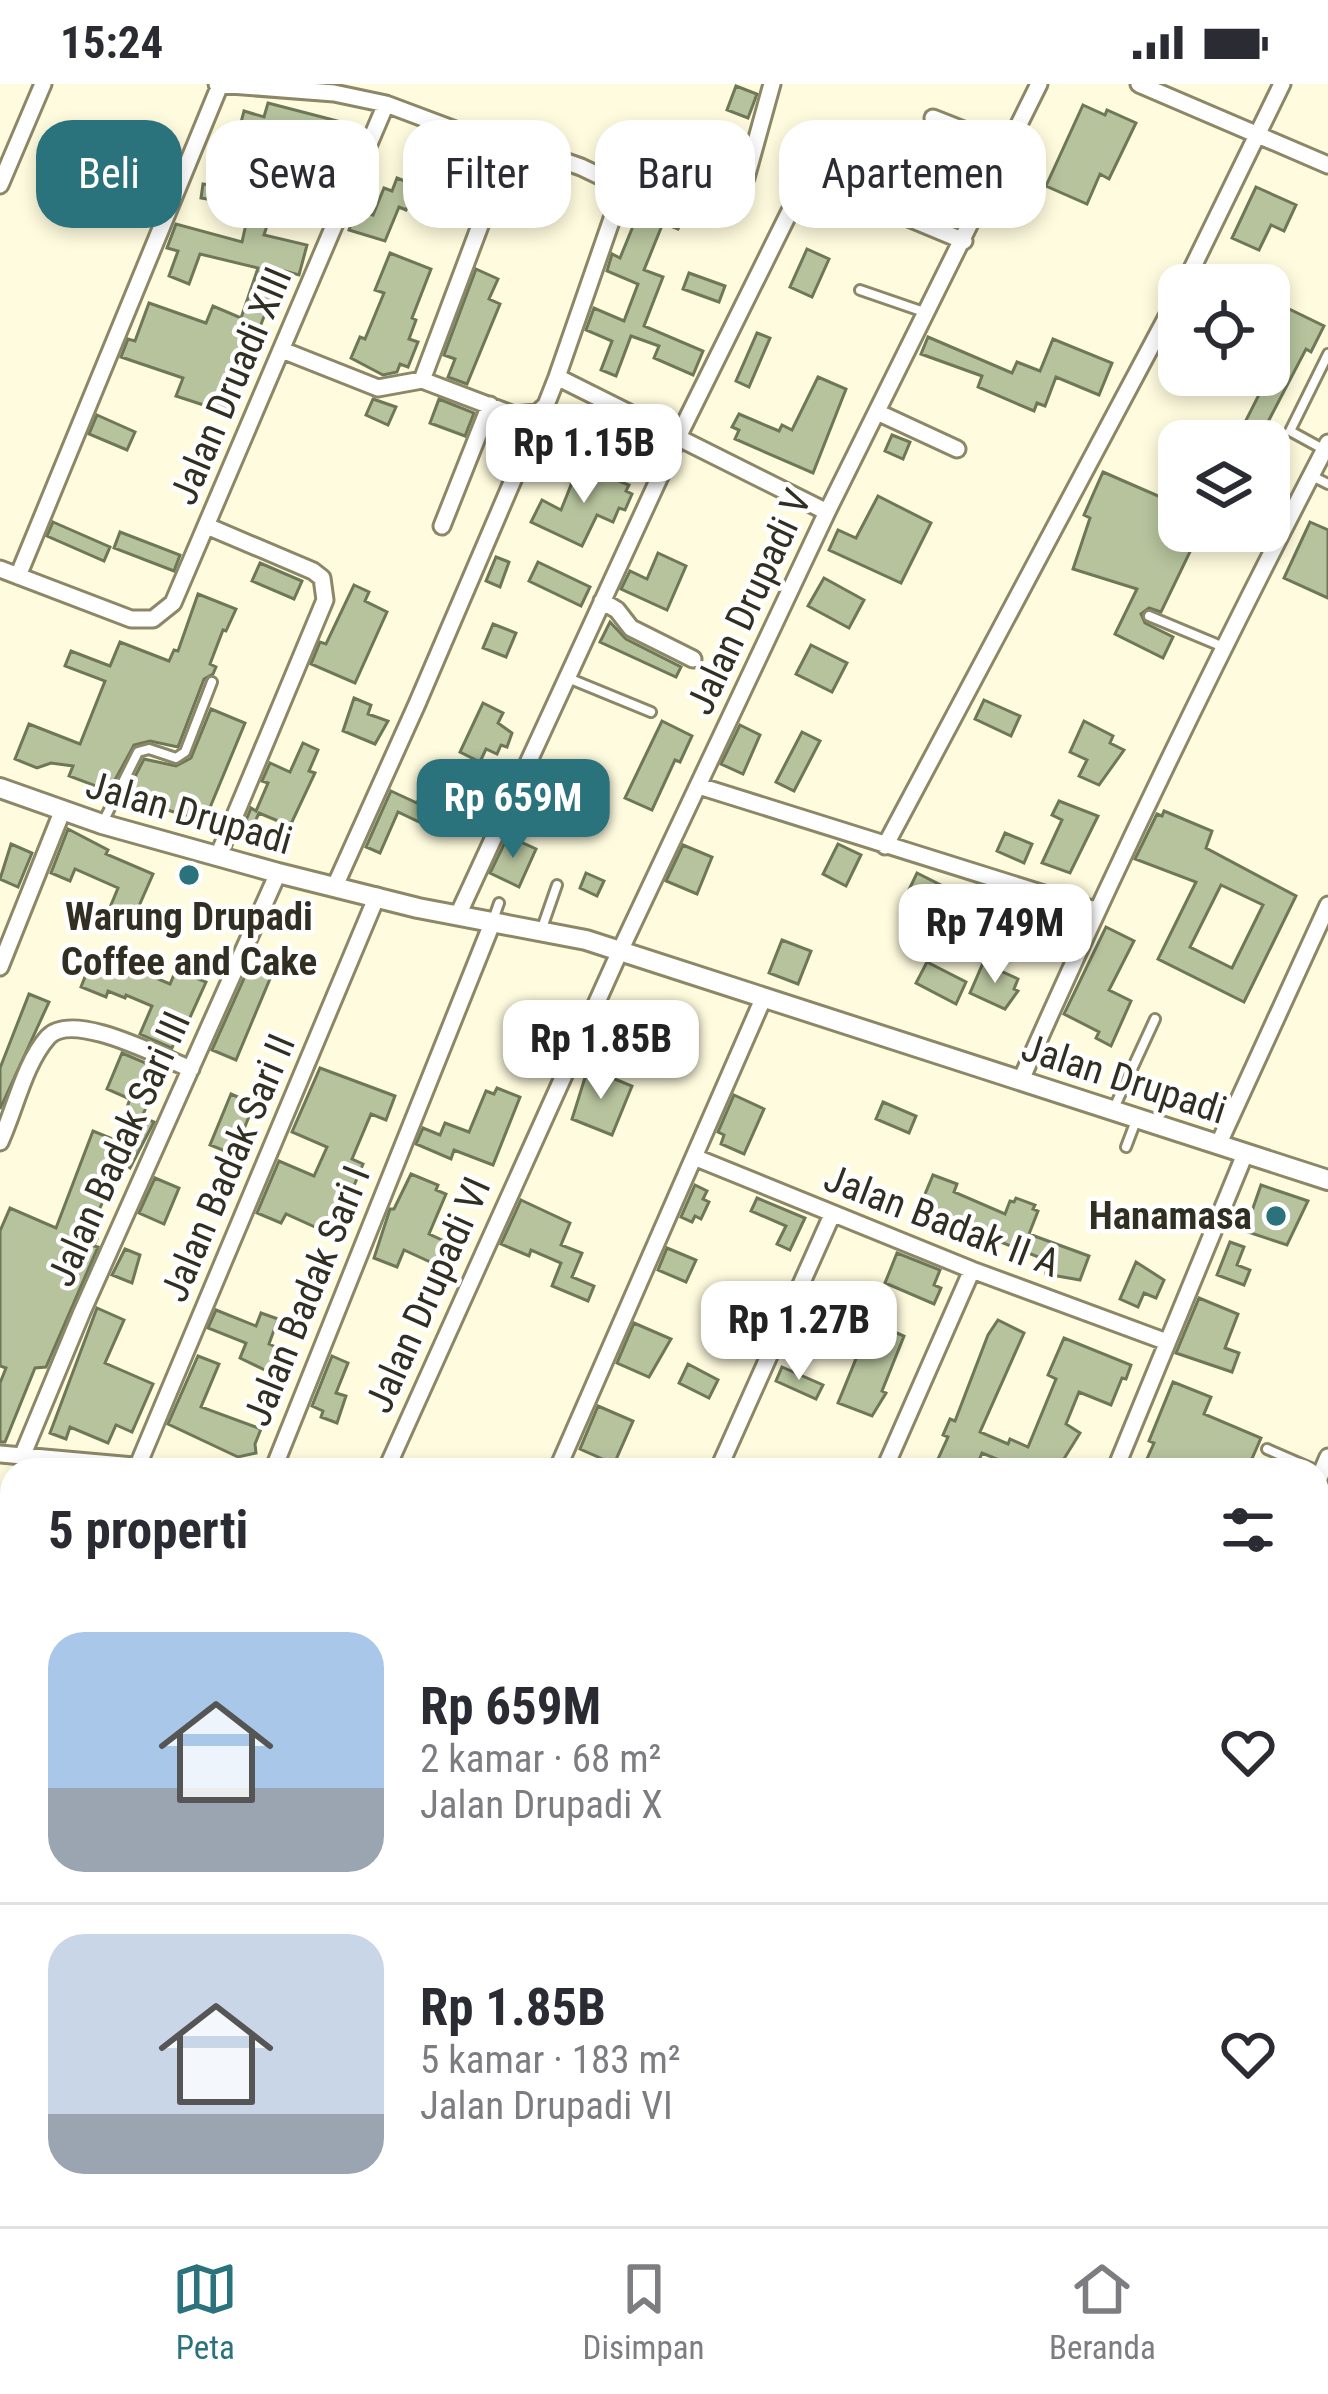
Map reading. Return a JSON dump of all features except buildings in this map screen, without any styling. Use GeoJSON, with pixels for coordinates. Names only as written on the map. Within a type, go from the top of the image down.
{"type":"FeatureCollection","features":[{"type":"Feature","properties":{"kind":"street"},"geometry":{"type":"LineString","coordinates":[[0,185],[43,84]]}},
{"type":"Feature","properties":{"kind":"street"},"geometry":{"type":"LineString","coordinates":[[755,145],[772,84]]}},
{"type":"Feature","properties":{"kind":"street","name":"Jalan Drupadi V"},"geometry":{"type":"LineString","coordinates":[[1022,120],[1039,84]]}},
{"type":"Feature","properties":{"kind":"street"},"geometry":{"type":"LineString","coordinates":[[1139,84],[1328,165]]}},
{"type":"Feature","properties":{"kind":"street"},"geometry":{"type":"LineString","coordinates":[[1195,264],[1282,84]]}},
{"type":"Feature","properties":{"kind":"street"},"geometry":{"type":"LineString","coordinates":[[0,569],[18,575],[219,85],[335,88],[429,120]]}},
{"type":"Feature","properties":{"kind":"street","name":"Jalan Druadi XIII"},"geometry":{"type":"LineString","coordinates":[[18,575],[130,619],[153,620],[173,603],[386,104]]}},
{"type":"Feature","properties":{"kind":"street"},"geometry":{"type":"LineString","coordinates":[[933,118],[938,120]]}},
{"type":"Feature","properties":{"kind":"street"},"geometry":{"type":"LineString","coordinates":[[335,886],[489,537],[537,413],[546,404],[623,187],[571,165]]}},
{"type":"Feature","properties":{"kind":"street"},"geometry":{"type":"LineString","coordinates":[[458,915],[680,435],[790,211],[828,190],[846,192],[964,241]]}},
{"type":"Feature","properties":{"kind":"street"},"geometry":{"type":"LineString","coordinates":[[422,380],[479,228]]}},
{"type":"Feature","properties":{"kind":"street","name":"Jalan Drupadi V"},"geometry":{"type":"LineString","coordinates":[[620,951],[827,512],[970,228]]}},
{"type":"Feature","properties":{"kind":"street"},"geometry":{"type":"LineString","coordinates":[[885,846],[1158,333]]}},
{"type":"Feature","properties":{"kind":"street"},"geometry":{"type":"LineString","coordinates":[[282,350],[378,388],[422,380],[514,415],[537,413]]}},
{"type":"Feature","properties":{"kind":"street"},"geometry":{"type":"LineString","coordinates":[[557,377],[827,512]]}},
{"type":"Feature","properties":{"kind":"street"},"geometry":{"type":"LineString","coordinates":[[442,526],[490,405]]}},
{"type":"Feature","properties":{"kind":"street"},"geometry":{"type":"LineString","coordinates":[[877,412],[957,449]]}},
{"type":"Feature","properties":{"kind":"street"},"geometry":{"type":"LineString","coordinates":[[1290,508],[1326,447]]}},
{"type":"Feature","properties":{"kind":"street"},"geometry":{"type":"LineString","coordinates":[[207,526],[313,572],[322,578],[325,600],[218,856]]}},
{"type":"Feature","properties":{"kind":"street"},"geometry":{"type":"LineString","coordinates":[[1021,1080],[1095,910],[1265,552]]}},
{"type":"Feature","properties":{"kind":"street"},"geometry":{"type":"LineString","coordinates":[[602,602],[617,610],[631,628],[693,659]]}},
{"type":"Feature","properties":{"kind":"street"},"geometry":{"type":"LineString","coordinates":[[699,786],[1095,910]]}},
{"type":"Feature","properties":{"kind":"street","name":"Jalan Drupadi"},"geometry":{"type":"LineString","coordinates":[[0,788],[62,812],[278,873],[458,915],[496,912],[1328,1180]]}},
{"type":"Feature","properties":{"kind":"street"},"geometry":{"type":"LineString","coordinates":[[0,967],[62,812]]}},
{"type":"Feature","properties":{"kind":"street","name":"Jalan Badak Sari III"},"geometry":{"type":"LineString","coordinates":[[23,1454],[278,873]]}},
{"type":"Feature","properties":{"kind":"street","name":"Jalan Badak Sari II"},"geometry":{"type":"LineString","coordinates":[[141,1458],[377,896]]}},
{"type":"Feature","properties":{"kind":"street"},"geometry":{"type":"LineString","coordinates":[[1219,1143],[1323,926],[1328,905]]}},
{"type":"Feature","properties":{"kind":"street","name":"Jalan Badak Sari I"},"geometry":{"type":"LineString","coordinates":[[279,1458],[496,912]]}},
{"type":"Feature","properties":{"kind":"street","name":"Jalan Drupadi VI"},"geometry":{"type":"LineString","coordinates":[[391,1458],[620,951]]}},
{"type":"Feature","properties":{"kind":"street"},"geometry":{"type":"LineString","coordinates":[[562,1458],[763,999]]}},
{"type":"Feature","properties":{"kind":"street"},"geometry":{"type":"LineString","coordinates":[[0,1142],[44,1042],[62,1028],[86,1028],[191,1069]]}},
{"type":"Feature","properties":{"kind":"street"},"geometry":{"type":"LineString","coordinates":[[1120,1458],[1245,1154]]}},
{"type":"Feature","properties":{"kind":"street","name":"Jalan Badak II A"},"geometry":{"type":"LineString","coordinates":[[694,1157],[972,1270],[1167,1342]]}},
{"type":"Feature","properties":{"kind":"street"},"geometry":{"type":"LineString","coordinates":[[723,1458],[832,1215]]}},
{"type":"Feature","properties":{"kind":"street"},"geometry":{"type":"LineString","coordinates":[[889,1458],[972,1270]]}},
{"type":"Feature","properties":{"kind":"street"},"geometry":{"type":"LineString","coordinates":[[0,1454],[39,1458]]}},
{"type":"Feature","properties":{"kind":"lane"},"geometry":{"type":"LineString","coordinates":[[860,290],[926,313]]}},
{"type":"Feature","properties":{"kind":"lane"},"geometry":{"type":"LineString","coordinates":[[1326,447],[1290,431],[1328,354]]}},
{"type":"Feature","properties":{"kind":"lane"},"geometry":{"type":"LineString","coordinates":[[1311,476],[1328,484]]}},
{"type":"Feature","properties":{"kind":"lane"},"geometry":{"type":"LineString","coordinates":[[1149,616],[1221,646]]}},
{"type":"Feature","properties":{"kind":"lane"},"geometry":{"type":"LineString","coordinates":[[566,677],[651,712]]}},
{"type":"Feature","properties":{"kind":"lane"},"geometry":{"type":"LineString","coordinates":[[102,824],[137,752],[149,749],[176,758],[185,752],[212,682]]}},
{"type":"Feature","properties":{"kind":"lane"},"geometry":{"type":"LineString","coordinates":[[542,929],[557,885]]}},
{"type":"Feature","properties":{"kind":"lane"},"geometry":{"type":"LineString","coordinates":[[1114,1108],[1155,1019]]}},
{"type":"Feature","properties":{"kind":"lane"},"geometry":{"type":"LineString","coordinates":[[1126,1147],[1137,1117]]}},
{"type":"Feature","properties":{"kind":"lane"},"geometry":{"type":"LineString","coordinates":[[1267,1450],[1287,1458]]}},
{"type":"Feature","properties":{"kind":"place","name":"Warung Drupadi Coffee and Cake"},"geometry":{"type":"Point","coordinates":[189,875]}},
{"type":"Feature","properties":{"kind":"place","name":"Hanamasa"},"geometry":{"type":"Point","coordinates":[1276,1216]}}]}
